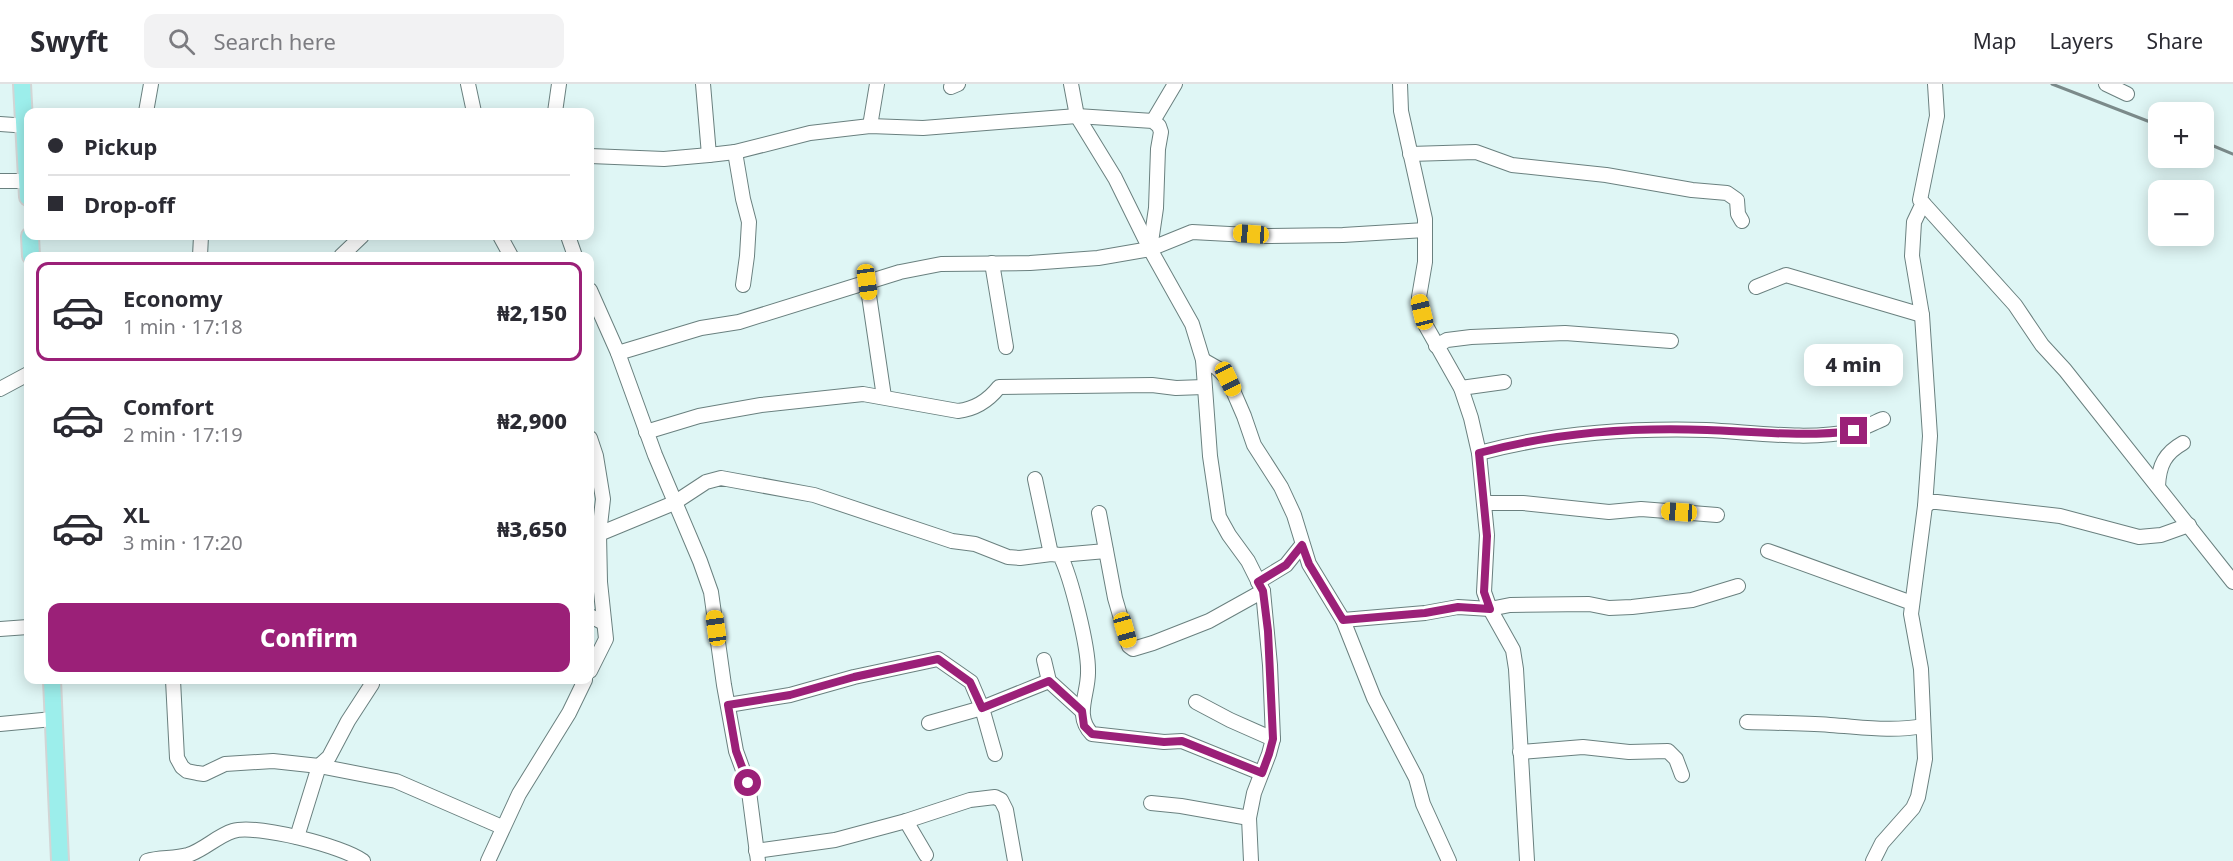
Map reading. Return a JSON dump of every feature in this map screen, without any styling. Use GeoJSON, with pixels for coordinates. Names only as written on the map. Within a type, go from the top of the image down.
{"type":"FeatureCollection","features":[{"type":"Feature","properties":{"kind":"main road"},"geometry":{"type":"LineString","coordinates":[[22,84],[25,108]]}},
{"type":"Feature","properties":{"kind":"main road"},"geometry":{"type":"LineString","coordinates":[[52,684],[60,861]]}},
{"type":"Feature","properties":{"kind":"street"},"geometry":{"type":"LineString","coordinates":[[147,108],[151,84]]}},
{"type":"Feature","properties":{"kind":"street"},"geometry":{"type":"LineString","coordinates":[[468,84],[473,108]]}},
{"type":"Feature","properties":{"kind":"street"},"geometry":{"type":"LineString","coordinates":[[556,108],[559,84]]}},
{"type":"Feature","properties":{"kind":"street"},"geometry":{"type":"LineString","coordinates":[[703,84],[708,156]]}},
{"type":"Feature","properties":{"kind":"street"},"geometry":{"type":"LineString","coordinates":[[870,126],[877,84]]}},
{"type":"Feature","properties":{"kind":"street"},"geometry":{"type":"LineString","coordinates":[[1071,84],[1077,116],[1115,178],[1150,249],[1192,324],[1203,360],[1210,456],[1220,517],[1261,586],[1270,665],[1273,739],[1249,818],[1251,861]]}},
{"type":"Feature","properties":{"kind":"street"},"geometry":{"type":"LineString","coordinates":[[1153,121],[1175,84]]}},
{"type":"Feature","properties":{"kind":"street"},"geometry":{"type":"LineString","coordinates":[[1400,84],[1401,111],[1425,219],[1425,262],[1419,297],[1426,326],[1461,388],[1471,418],[1479,453],[1485,503],[1487,536],[1484,592],[1490,609],[1513,651],[1516,669],[1527,861]]}},
{"type":"Feature","properties":{"kind":"street"},"geometry":{"type":"LineString","coordinates":[[1935,84],[1937,116],[1920,200],[2015,305],[2042,345],[2065,369],[2233,582]]}},
{"type":"Feature","properties":{"kind":"street"},"geometry":{"type":"LineString","coordinates":[[2106,84],[2127,94]]}},
{"type":"Feature","properties":{"kind":"street"},"geometry":{"type":"LineString","coordinates":[[594,156],[664,159],[708,156],[735,152],[810,133],[870,126],[923,128],[1077,116],[1153,121],[1159,126],[1161,132],[1158,149],[1156,208],[1150,249]]}},
{"type":"Feature","properties":{"kind":"street"},"geometry":{"type":"LineString","coordinates":[[0,123],[24,126]]}},
{"type":"Feature","properties":{"kind":"street"},"geometry":{"type":"LineString","coordinates":[[735,152],[749,222],[743,285]]}},
{"type":"Feature","properties":{"kind":"street"},"geometry":{"type":"LineString","coordinates":[[1410,154],[1476,152],[1512,165],[1605,175],[1692,190],[1727,193],[1737,200],[1738,214],[1742,221]]}},
{"type":"Feature","properties":{"kind":"street"},"geometry":{"type":"LineString","coordinates":[[0,181],[24,181]]}},
{"type":"Feature","properties":{"kind":"street"},"geometry":{"type":"LineString","coordinates":[[1873,861],[1882,843],[1913,808],[1918,797],[1926,745],[1923,726],[1922,669],[1911,614],[1925,506],[1929,436],[1922,315],[1912,256],[1914,222],[1923,203]]}},
{"type":"Feature","properties":{"kind":"street"},"geometry":{"type":"LineString","coordinates":[[618,353],[701,328],[739,322],[900,272],[940,264],[1098,258],[1150,249],[1192,232],[1267,236],[1343,235],[1425,230]]}},
{"type":"Feature","properties":{"kind":"street"},"geometry":{"type":"LineString","coordinates":[[345,252],[358,240]]}},
{"type":"Feature","properties":{"kind":"street"},"geometry":{"type":"LineString","coordinates":[[992,263],[1006,347]]}},
{"type":"Feature","properties":{"kind":"street"},"geometry":{"type":"LineString","coordinates":[[1756,287],[1786,275],[1922,315]]}},
{"type":"Feature","properties":{"kind":"street"},"geometry":{"type":"LineString","coordinates":[[867,282],[884,397]]}},
{"type":"Feature","properties":{"kind":"street"},"geometry":{"type":"LineString","coordinates":[[594,299],[618,353],[646,432],[711,592],[736,751],[748,783],[757,856],[835,840],[906,821],[970,800],[995,797],[1001,800],[1006,810],[1015,861]]}},
{"type":"Feature","properties":{"kind":"street"},"geometry":{"type":"LineString","coordinates":[[1436,346],[1447,340],[1471,337],[1565,333],[1671,341]]}},
{"type":"Feature","properties":{"kind":"street"},"geometry":{"type":"LineString","coordinates":[[1203,360],[1217,368],[1228,379],[1254,445],[1281,487],[1309,564],[1343,620],[1374,698],[1416,778],[1423,804],[1449,861]]}},
{"type":"Feature","properties":{"kind":"street"},"geometry":{"type":"LineString","coordinates":[[0,389],[24,376]]}},
{"type":"Feature","properties":{"kind":"street"},"geometry":{"type":"LineString","coordinates":[[1461,388],[1504,382]]}},
{"type":"Feature","properties":{"kind":"street"},"geometry":{"type":"LineString","coordinates":[[646,432],[699,416],[761,405],[863,394],[958,411],[979,405],[990,398],[999,387],[1152,385],[1176,388],[1204,387]]}},
{"type":"Feature","properties":{"kind":"street"},"geometry":{"type":"LineString","coordinates":[[1479,453],[1512,444],[1588,432],[1706,430],[1828,434],[1854,431],[1882,418]]}},
{"type":"Feature","properties":{"kind":"street"},"geometry":{"type":"LineString","coordinates":[[2158,486],[2162,464],[2166,456],[2183,443]]}},
{"type":"Feature","properties":{"kind":"street"},"geometry":{"type":"LineString","coordinates":[[594,450],[603,499],[599,534],[600,582],[606,639],[594,663]]}},
{"type":"Feature","properties":{"kind":"street"},"geometry":{"type":"LineString","coordinates":[[599,534],[674,503],[706,482],[721,478],[814,495],[952,541],[975,544],[1008,557],[1106,551]]}},
{"type":"Feature","properties":{"kind":"street"},"geometry":{"type":"LineString","coordinates":[[1035,479],[1056,554],[1073,593],[1086,652],[1088,671],[1082,711],[1084,726],[1092,734],[1164,742],[1182,741],[1262,773]]}},
{"type":"Feature","properties":{"kind":"street"},"geometry":{"type":"LineString","coordinates":[[1925,506],[1931,502],[1937,502],[2060,516],[2139,537],[2161,535],[2188,525]]}},
{"type":"Feature","properties":{"kind":"street"},"geometry":{"type":"LineString","coordinates":[[1485,503],[1523,503],[1609,512],[1641,509],[1717,515]]}},
{"type":"Feature","properties":{"kind":"street"},"geometry":{"type":"LineString","coordinates":[[1099,513],[1115,598],[1129,646],[1133,649],[1209,621],[1261,586],[1286,565],[1302,545]]}},
{"type":"Feature","properties":{"kind":"street"},"geometry":{"type":"LineString","coordinates":[[1768,550],[1912,601]]}},
{"type":"Feature","properties":{"kind":"street"},"geometry":{"type":"LineString","coordinates":[[1343,620],[1425,613],[1458,607],[1490,609],[1532,604],[1632,607],[1692,600],[1738,586]]}},
{"type":"Feature","properties":{"kind":"street"},"geometry":{"type":"LineString","coordinates":[[594,618],[604,623]]}},
{"type":"Feature","properties":{"kind":"street"},"geometry":{"type":"LineString","coordinates":[[0,629],[24,627]]}},
{"type":"Feature","properties":{"kind":"street"},"geometry":{"type":"LineString","coordinates":[[728,705],[790,695],[854,677],[938,659],[970,682],[982,708],[995,754]]}},
{"type":"Feature","properties":{"kind":"street"},"geometry":{"type":"LineString","coordinates":[[1044,660],[1049,681],[1082,711]]}},
{"type":"Feature","properties":{"kind":"street"},"geometry":{"type":"LineString","coordinates":[[929,723],[982,708],[1049,681]]}},
{"type":"Feature","properties":{"kind":"street"},"geometry":{"type":"LineString","coordinates":[[173,684],[177,758],[187,771],[204,774],[225,764],[243,762],[273,761],[319,766],[396,782],[502,827]]}},
{"type":"Feature","properties":{"kind":"street"},"geometry":{"type":"LineString","coordinates":[[297,837],[319,766],[329,757],[348,721],[372,684]]}},
{"type":"Feature","properties":{"kind":"street"},"geometry":{"type":"LineString","coordinates":[[488,861],[519,794],[569,713],[583,684]]}},
{"type":"Feature","properties":{"kind":"street"},"geometry":{"type":"LineString","coordinates":[[1196,702],[1273,739]]}},
{"type":"Feature","properties":{"kind":"street"},"geometry":{"type":"LineString","coordinates":[[0,724],[53,719]]}},
{"type":"Feature","properties":{"kind":"street"},"geometry":{"type":"LineString","coordinates":[[1747,722],[1830,725],[1876,730],[1902,730],[1923,726]]}},
{"type":"Feature","properties":{"kind":"street"},"geometry":{"type":"LineString","coordinates":[[1520,752],[1583,747],[1629,752],[1668,751],[1676,759],[1682,775]]}},
{"type":"Feature","properties":{"kind":"street"},"geometry":{"type":"LineString","coordinates":[[1151,803],[1249,818]]}},
{"type":"Feature","properties":{"kind":"street"},"geometry":{"type":"LineString","coordinates":[[906,821],[926,855]]}},
{"type":"Feature","properties":{"kind":"street"},"geometry":{"type":"LineString","coordinates":[[147,861],[192,854],[235,830],[297,837],[340,848],[363,861]]}},
{"type":"Feature","properties":{"kind":"railway"},"geometry":{"type":"LineString","coordinates":[[2052,84],[2148,121]]}},
{"type":"Feature","properties":{"kind":"railway"},"geometry":{"type":"LineString","coordinates":[[2214,146],[2233,154]]}},
{"type":"Feature","properties":{"kind":"route"},"geometry":{"type":"LineString","coordinates":[[748,783],[736,751],[728,705],[790,695],[854,677],[938,659],[970,682],[982,708],[1049,681],[1082,711],[1084,726],[1092,734],[1164,742],[1182,741],[1262,773],[1273,739],[1268,631],[1263,591],[1258,582],[1286,565],[1302,545],[1309,564],[1343,620],[1425,613],[1458,607],[1490,609],[1484,592],[1487,536],[1479,453],[1512,444],[1588,432],[1706,430],[1828,434],[1854,431]]}}]}
